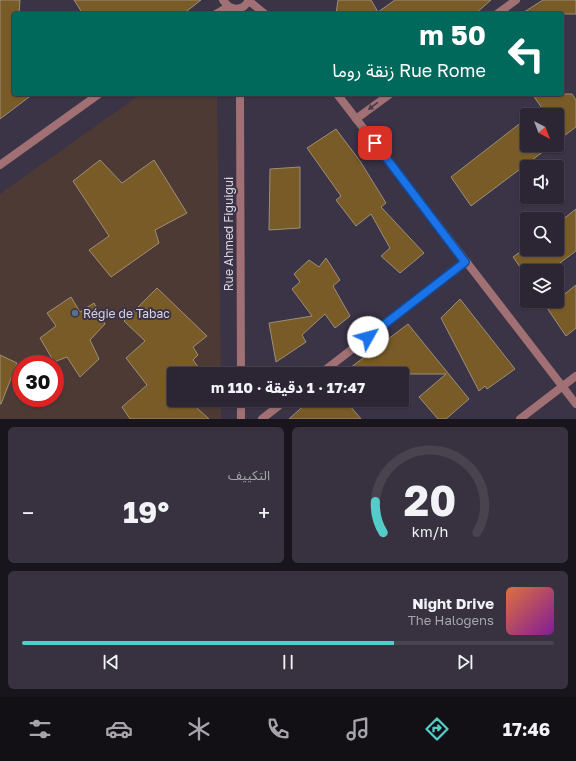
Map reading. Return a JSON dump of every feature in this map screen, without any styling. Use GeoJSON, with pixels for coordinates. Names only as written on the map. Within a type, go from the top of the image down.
{"type":"FeatureCollection","features":[{"type":"Feature","properties":{"kind":"street"},"geometry":{"type":"LineString","coordinates":[[500,12],[516,0]]}},
{"type":"Feature","properties":{"kind":"street"},"geometry":{"type":"LineString","coordinates":[[218,12],[226,3],[239,11],[249,1],[263,12]]}},
{"type":"Feature","properties":{"kind":"street"},"geometry":{"type":"LineString","coordinates":[[0,165],[96,96]]}},
{"type":"Feature","properties":{"kind":"street","name":"Rue Ahmed Figuigui"},"geometry":{"type":"LineString","coordinates":[[240,96],[241,367]]}},
{"type":"Feature","properties":{"kind":"street"},"geometry":{"type":"LineString","coordinates":[[339,96],[576,404]]}},
{"type":"Feature","properties":{"kind":"street"},"geometry":{"type":"LineString","coordinates":[[356,119],[387,96]]}},
{"type":"Feature","properties":{"kind":"street"},"geometry":{"type":"LineString","coordinates":[[329,367],[465,262]]}},
{"type":"Feature","properties":{"kind":"street"},"geometry":{"type":"LineString","coordinates":[[520,419],[576,376]]}},
{"type":"Feature","properties":{"kind":"street"},"geometry":{"type":"LineString","coordinates":[[241,407],[241,419]]}},
{"type":"Feature","properties":{"kind":"street"},"geometry":{"type":"LineString","coordinates":[[262,419],[277,407]]}},
{"type":"Feature","properties":{"kind":"shaded area"},"geometry":{"type":"Polygon","coordinates":[[[138,96],[217,96],[221,367],[167,367],[167,407],[221,407],[221,419],[0,419],[0,194],[138,96]]]}},
{"type":"Feature","properties":{"kind":"building"},"geometry":{"type":"Polygon","coordinates":[[[0,0],[20,0],[19,12],[12,12],[12,96],[30,96],[0,119],[0,0]]]}},
{"type":"Feature","properties":{"kind":"building"},"geometry":{"type":"Polygon","coordinates":[[[74,0],[201,0],[186,12],[82,12],[74,0]]]}},
{"type":"Feature","properties":{"kind":"building"},"geometry":{"type":"Polygon","coordinates":[[[338,0],[371,0],[378,12],[336,12],[338,0]]]}},
{"type":"Feature","properties":{"kind":"building"},"geometry":{"type":"Polygon","coordinates":[[[395,0],[491,0],[477,12],[378,12],[395,0]]]}},
{"type":"Feature","properties":{"kind":"building"},"geometry":{"type":"Polygon","coordinates":[[[543,0],[576,0],[576,14],[564,14],[564,12],[524,12],[543,0]]]}},
{"type":"Feature","properties":{"kind":"building"},"geometry":{"type":"Polygon","coordinates":[[[564,94],[572,94],[576,100],[576,127],[564,136],[564,108],[542,108],[533,96],[564,96],[564,94]]]}},
{"type":"Feature","properties":{"kind":"building"},"geometry":{"type":"Polygon","coordinates":[[[520,123],[520,152],[543,152],[532,160],[520,160],[520,169],[471,206],[451,177],[520,123]]]}},
{"type":"Feature","properties":{"kind":"building"},"geometry":{"type":"Polygon","coordinates":[[[336,129],[360,161],[386,203],[381,207],[424,253],[400,273],[381,256],[390,248],[371,214],[356,226],[336,200],[341,196],[307,148],[336,129]]]}},
{"type":"Feature","properties":{"kind":"building"},"geometry":{"type":"Polygon","coordinates":[[[100,160],[122,183],[154,160],[187,213],[155,230],[159,243],[111,277],[89,250],[109,236],[73,181],[100,160]]]}},
{"type":"Feature","properties":{"kind":"building"},"geometry":{"type":"Polygon","coordinates":[[[300,167],[300,228],[269,230],[270,169],[300,167]]]}},
{"type":"Feature","properties":{"kind":"building"},"geometry":{"type":"Polygon","coordinates":[[[576,209],[576,251],[558,264],[520,264],[520,267],[513,257],[520,252],[520,256],[564,256],[564,218],[576,209]]]}},
{"type":"Feature","properties":{"kind":"building"},"geometry":{"type":"Polygon","coordinates":[[[326,258],[340,280],[333,286],[350,316],[335,328],[325,314],[302,335],[306,342],[276,362],[269,323],[312,316],[292,289],[300,282],[294,274],[309,260],[319,267],[326,258]]]}},
{"type":"Feature","properties":{"kind":"building"},"geometry":{"type":"Polygon","coordinates":[[[576,285],[576,328],[566,336],[547,308],[564,308],[564,295],[576,285]]]}},
{"type":"Feature","properties":{"kind":"building"},"geometry":{"type":"Polygon","coordinates":[[[157,288],[207,336],[193,347],[198,355],[193,360],[198,367],[167,367],[167,407],[197,407],[209,419],[130,419],[122,407],[147,385],[126,358],[145,341],[124,321],[157,288]]]}},
{"type":"Feature","properties":{"kind":"building"},"geometry":{"type":"Polygon","coordinates":[[[71,297],[80,312],[94,303],[105,324],[90,340],[99,359],[80,377],[67,357],[64,358],[64,355],[50,355],[40,338],[56,326],[47,313],[71,297]]]}},
{"type":"Feature","properties":{"kind":"building"},"geometry":{"type":"Polygon","coordinates":[[[460,299],[515,369],[487,389],[485,386],[479,391],[441,318],[460,299]]]}},
{"type":"Feature","properties":{"kind":"building"},"geometry":{"type":"Polygon","coordinates":[[[408,324],[469,399],[446,419],[438,419],[419,397],[446,374],[409,374],[409,367],[351,367],[408,324]]]}},
{"type":"Feature","properties":{"kind":"building"},"geometry":{"type":"Polygon","coordinates":[[[0,355],[12,361],[12,376],[0,404],[0,355]]]}},
{"type":"Feature","properties":{"kind":"building"},"geometry":{"type":"Polygon","coordinates":[[[302,407],[351,407],[361,419],[289,419],[302,407]]]}},
{"type":"Feature","properties":{"kind":"place","name":"Régie de Tabac"},"geometry":{"type":"Point","coordinates":[75,313]}},
{"type":"Feature","properties":{"kind":"route"},"geometry":{"type":"LineString","coordinates":[[368,337],[465,262],[375,143]]}}]}
